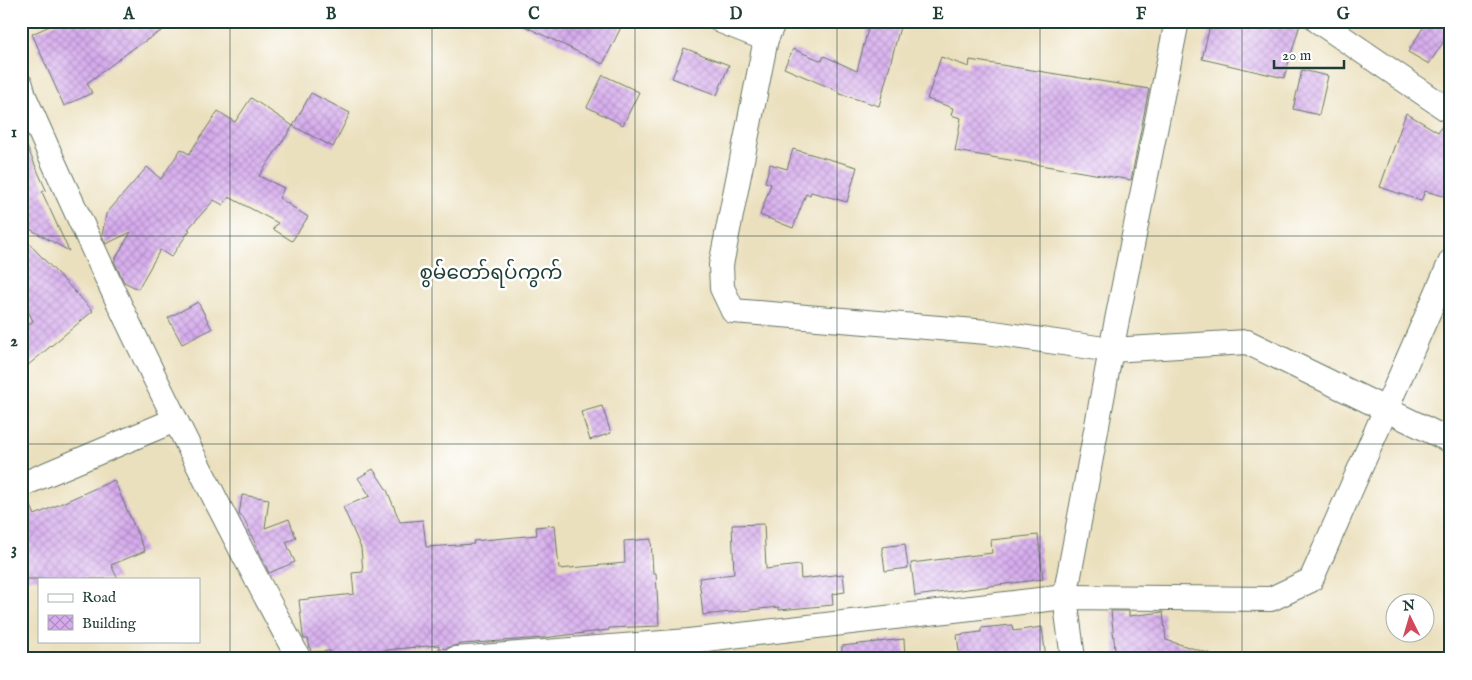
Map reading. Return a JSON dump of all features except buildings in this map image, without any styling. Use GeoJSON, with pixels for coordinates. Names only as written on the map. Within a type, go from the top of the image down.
{"type":"FeatureCollection","features":[{"type":"Feature","properties":{"kind":"street"},"geometry":{"type":"LineString","coordinates":[[721,21],[770,30],[721,265],[722,288],[733,311],[987,332],[1111,350],[1247,342],[1451,441]]}},
{"type":"Feature","properties":{"kind":"street"},"geometry":{"type":"LineString","coordinates":[[1073,659],[1065,597],[1111,350],[1177,21]]}},
{"type":"Feature","properties":{"kind":"street"},"geometry":{"type":"LineString","coordinates":[[1318,21],[1451,112]]}},
{"type":"Feature","properties":{"kind":"street"},"geometry":{"type":"LineString","coordinates":[[21,85],[24,96],[92,250],[175,420],[299,659]]}},
{"type":"Feature","properties":{"kind":"street"},"geometry":{"type":"LineString","coordinates":[[455,659],[690,650],[1065,597],[1271,599],[1312,580],[1385,408],[1451,261]]}},
{"type":"Feature","properties":{"kind":"street"},"geometry":{"type":"LineString","coordinates":[[21,485],[175,420]]}},
{"type":"Feature","properties":{"kind":"district","name":"စွမ်တော်ရပ်ကွက်"},"geometry":{"type":"Point","coordinates":[491,273]}}]}
